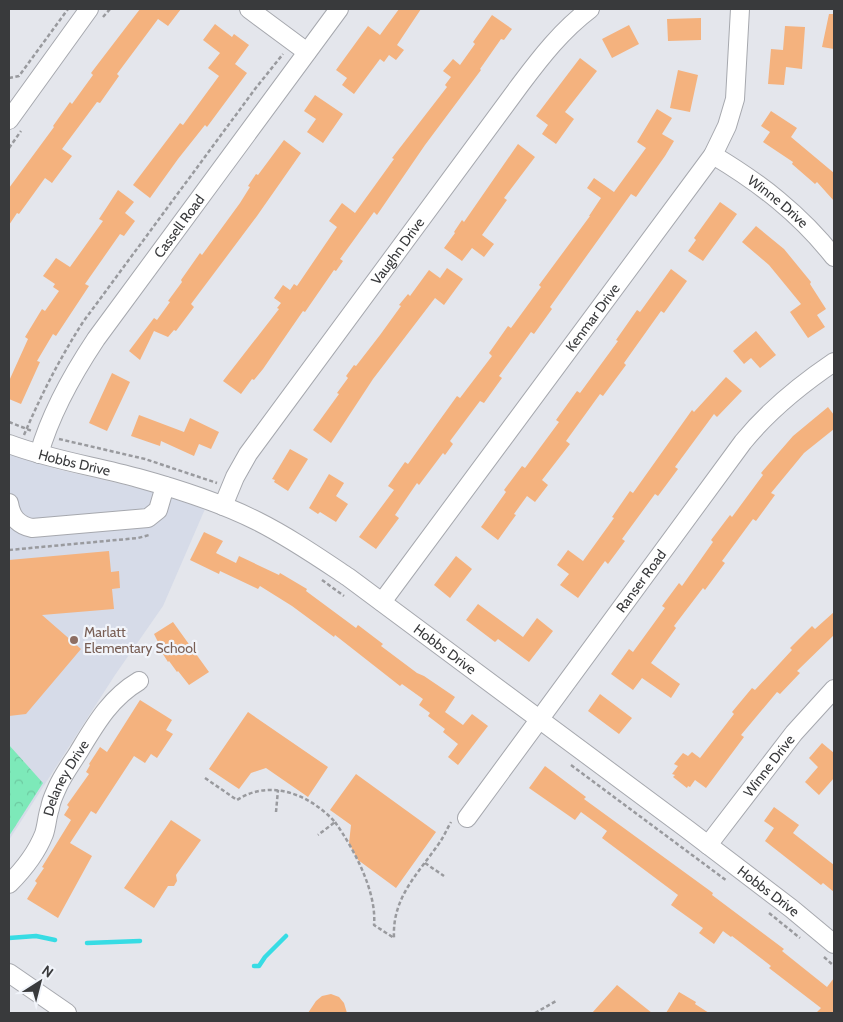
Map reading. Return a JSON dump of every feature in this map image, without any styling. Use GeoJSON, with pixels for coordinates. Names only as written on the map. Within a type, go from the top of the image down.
{"type":"FeatureCollection","features":[{"type":"Feature","properties":{"kind":"street"},"geometry":{"type":"LineString","coordinates":[[12,109],[89,9]]}},
{"type":"Feature","properties":{"kind":"street"},"geometry":{"type":"LineString","coordinates":[[249,9],[300,46]]}},
{"type":"Feature","properties":{"kind":"street","name":"Cassell Road"},"geometry":{"type":"LineString","coordinates":[[39,454],[44,435],[66,387],[96,339],[300,46],[339,9]]}},
{"type":"Feature","properties":{"kind":"street","name":"Vaughn Drive"},"geometry":{"type":"LineString","coordinates":[[223,506],[240,468],[282,407],[550,45],[590,9]]}},
{"type":"Feature","properties":{"kind":"street","name":"Kenmar Drive"},"geometry":{"type":"LineString","coordinates":[[382,602],[713,155],[727,126],[735,99],[740,9]]}},
{"type":"Feature","properties":{"kind":"street","name":"Winne Drive"},"geometry":{"type":"LineString","coordinates":[[713,155],[745,174],[776,197],[807,225],[834,257]]}},
{"type":"Feature","properties":{"kind":"street","name":"Ranser Road"},"geometry":{"type":"LineString","coordinates":[[467,818],[754,429],[778,404],[834,362]]}},
{"type":"Feature","properties":{"kind":"street","name":"Hobbs Drive"},"geometry":{"type":"LineString","coordinates":[[13,445],[81,466],[138,478],[223,506],[256,520],[298,544],[382,602],[708,844],[827,949]]}},
{"type":"Feature","properties":{"kind":"street"},"geometry":{"type":"LineString","coordinates":[[9,503],[14,519],[24,526],[32,528],[148,518],[158,510],[165,486]]}},
{"type":"Feature","properties":{"kind":"street","name":"Delaney Drive"},"geometry":{"type":"LineString","coordinates":[[9,884],[36,850],[43,836],[50,807],[59,784],[105,710],[116,698],[139,681]]}},
{"type":"Feature","properties":{"kind":"street","name":"Winne Drive"},"geometry":{"type":"LineString","coordinates":[[708,844],[794,733],[834,689]]}},
{"type":"Feature","properties":{"kind":"street"},"geometry":{"type":"LineString","coordinates":[[9,974],[67,1013]]}},
{"type":"Feature","properties":{"kind":"path"},"geometry":{"type":"LineString","coordinates":[[9,78],[19,76],[68,9]]}},
{"type":"Feature","properties":{"kind":"path"},"geometry":{"type":"LineString","coordinates":[[13,445],[27,429],[39,399],[83,322],[255,89],[300,46]]}},
{"type":"Feature","properties":{"kind":"path"},"geometry":{"type":"LineString","coordinates":[[9,422],[44,435],[145,459],[230,487]]}},
{"type":"Feature","properties":{"kind":"path"},"geometry":{"type":"LineString","coordinates":[[9,550],[138,538],[152,534]]}},
{"type":"Feature","properties":{"kind":"path"},"geometry":{"type":"LineString","coordinates":[[319,578],[351,600]]}},
{"type":"Feature","properties":{"kind":"path"},"geometry":{"type":"LineString","coordinates":[[568,762],[730,884]]}},
{"type":"Feature","properties":{"kind":"path"},"geometry":{"type":"LineString","coordinates":[[205,778],[237,800],[255,791],[265,789],[278,790],[302,796],[321,807],[342,832],[366,878],[373,899],[374,925],[394,938],[398,904],[404,894],[452,822],[467,818]]}},
{"type":"Feature","properties":{"kind":"path"},"geometry":{"type":"LineString","coordinates":[[276,812],[278,790]]}},
{"type":"Feature","properties":{"kind":"path"},"geometry":{"type":"LineString","coordinates":[[318,835],[335,822]]}},
{"type":"Feature","properties":{"kind":"path"},"geometry":{"type":"LineString","coordinates":[[425,863],[444,876]]}},
{"type":"Feature","properties":{"kind":"path"},"geometry":{"type":"LineString","coordinates":[[768,912],[805,942]]}},
{"type":"Feature","properties":{"kind":"path"},"geometry":{"type":"LineString","coordinates":[[827,949],[834,966]]}},
{"type":"Feature","properties":{"kind":"path"},"geometry":{"type":"LineString","coordinates":[[535,1013],[556,1001]]}},
{"type":"Feature","properties":{"kind":"shaded area","name":"Marlatt Elementary School"},"geometry":{"type":"Polygon","coordinates":[[[9,453],[56,469],[147,490],[205,509],[163,606],[115,675],[9,840],[9,453]]]}},
{"type":"Feature","properties":{"kind":"green space"},"geometry":{"type":"Polygon","coordinates":[[[9,745],[43,783],[9,836],[9,745]]]}},
{"type":"Feature","properties":{"kind":"building"},"geometry":{"type":"Polygon","coordinates":[[[140,9],[181,9],[168,26],[158,19],[117,74],[119,76],[100,103],[97,102],[62,149],[72,156],[52,183],[45,178],[9,225],[9,188],[70,102],[72,104],[93,75],[91,73],[140,9]]]}},
{"type":"Feature","properties":{"kind":"building"},"geometry":{"type":"Polygon","coordinates":[[[399,9],[421,9],[397,45],[404,50],[396,60],[389,55],[384,62],[380,59],[354,94],[342,85],[347,78],[336,70],[368,26],[380,35],[399,9]]]}},
{"type":"Feature","properties":{"kind":"building"},"geometry":{"type":"Polygon","coordinates":[[[829,14],[834,14],[834,49],[822,47],[829,14]]]}},
{"type":"Feature","properties":{"kind":"building"},"geometry":{"type":"Polygon","coordinates":[[[492,15],[512,29],[504,40],[501,39],[481,70],[425,145],[377,215],[374,212],[340,259],[343,261],[336,271],[334,270],[263,369],[254,380],[252,379],[241,394],[223,381],[279,309],[277,308],[281,303],[274,298],[283,285],[290,290],[294,284],[297,286],[337,227],[329,221],[342,203],[355,213],[394,159],[392,158],[447,87],[445,85],[451,77],[443,71],[453,59],[460,65],[492,15]]]}},
{"type":"Feature","properties":{"kind":"building"},"geometry":{"type":"Polygon","coordinates":[[[701,18],[701,40],[668,41],[667,19],[701,18]]]}},
{"type":"Feature","properties":{"kind":"building"},"geometry":{"type":"Polygon","coordinates":[[[215,24],[232,37],[234,34],[249,45],[235,64],[247,73],[207,127],[205,125],[178,159],[150,198],[133,185],[180,123],[183,125],[219,76],[208,68],[220,53],[203,40],[215,24]]]}},
{"type":"Feature","properties":{"kind":"building"},"geometry":{"type":"Polygon","coordinates":[[[629,25],[639,44],[612,58],[602,39],[629,25]]]}},
{"type":"Feature","properties":{"kind":"building"},"geometry":{"type":"Polygon","coordinates":[[[785,26],[805,27],[802,69],[786,67],[784,85],[768,84],[771,49],[783,50],[785,26]]]}},
{"type":"Feature","properties":{"kind":"building"},"geometry":{"type":"Polygon","coordinates":[[[580,58],[597,71],[565,112],[574,119],[556,144],[542,134],[548,125],[536,116],[580,58]]]}},
{"type":"Feature","properties":{"kind":"building"},"geometry":{"type":"Polygon","coordinates":[[[678,70],[698,75],[690,112],[670,108],[678,70]]]}},
{"type":"Feature","properties":{"kind":"building"},"geometry":{"type":"Polygon","coordinates":[[[315,95],[343,114],[323,143],[307,132],[316,119],[304,111],[315,95]]]}},
{"type":"Feature","properties":{"kind":"building"},"geometry":{"type":"Polygon","coordinates":[[[657,109],[672,118],[662,134],[674,141],[665,156],[636,197],[631,194],[550,307],[552,309],[534,334],[531,332],[499,376],[502,378],[484,403],[480,401],[450,441],[453,444],[445,455],[443,453],[419,485],[417,483],[395,515],[399,518],[376,549],[359,537],[394,490],[388,486],[405,462],[408,464],[457,396],[460,398],[492,356],[489,353],[508,326],[511,328],[541,287],[539,285],[590,216],[601,198],[587,188],[594,178],[614,192],[646,148],[637,142],[657,109]]]}},
{"type":"Feature","properties":{"kind":"building"},"geometry":{"type":"Polygon","coordinates":[[[771,111],[797,128],[791,137],[834,173],[834,201],[817,182],[815,184],[792,164],[793,162],[763,142],[770,132],[761,126],[771,111]]]}},
{"type":"Feature","properties":{"kind":"building"},"geometry":{"type":"Polygon","coordinates":[[[284,140],[301,153],[257,216],[191,304],[194,307],[176,331],[174,330],[168,337],[154,331],[140,360],[129,351],[154,318],[157,320],[200,253],[202,255],[240,203],[256,174],[258,175],[284,140]]]}},
{"type":"Feature","properties":{"kind":"building"},"geometry":{"type":"Polygon","coordinates":[[[518,144],[535,157],[504,198],[507,200],[482,235],[494,244],[484,257],[472,248],[462,261],[444,248],[462,220],[464,222],[518,144]]]}},
{"type":"Feature","properties":{"kind":"building"},"geometry":{"type":"Polygon","coordinates":[[[118,190],[134,202],[125,213],[135,221],[124,236],[120,234],[85,284],[89,286],[56,336],[53,334],[37,361],[40,362],[21,404],[9,399],[9,381],[28,339],[25,337],[42,309],[45,311],[59,291],[53,287],[55,284],[43,276],[56,258],[70,267],[103,221],[99,219],[118,190]]]}},
{"type":"Feature","properties":{"kind":"building"},"geometry":{"type":"Polygon","coordinates":[[[720,202],[737,214],[703,261],[688,251],[696,240],[694,238],[720,202]]]}},
{"type":"Feature","properties":{"kind":"building"},"geometry":{"type":"Polygon","coordinates":[[[756,226],[784,249],[811,282],[810,284],[826,309],[817,315],[825,327],[808,338],[790,312],[801,304],[769,265],[742,242],[756,226]]]}},
{"type":"Feature","properties":{"kind":"building"},"geometry":{"type":"Polygon","coordinates":[[[447,268],[463,279],[444,305],[435,298],[373,379],[331,443],[313,430],[339,394],[337,393],[348,378],[346,376],[380,335],[408,294],[410,296],[429,270],[440,278],[447,268]]]}},
{"type":"Feature","properties":{"kind":"building"},"geometry":{"type":"Polygon","coordinates":[[[671,269],[687,281],[664,313],[661,311],[624,363],[626,365],[603,396],[600,394],[566,441],[570,444],[542,480],[548,485],[535,502],[527,496],[498,540],[481,527],[506,492],[504,490],[522,466],[525,468],[559,422],[556,420],[577,391],[580,393],[618,341],[616,340],[637,310],[640,312],[671,269]]]}},
{"type":"Feature","properties":{"kind":"building"},"geometry":{"type":"Polygon","coordinates":[[[756,331],[776,355],[760,368],[751,358],[744,364],[733,351],[756,331]]]}},
{"type":"Feature","properties":{"kind":"building"},"geometry":{"type":"Polygon","coordinates":[[[112,373],[130,382],[107,431],[89,423],[112,373]]]}},
{"type":"Feature","properties":{"kind":"building"},"geometry":{"type":"Polygon","coordinates":[[[726,377],[742,391],[717,417],[714,414],[675,467],[678,469],[658,496],[655,494],[622,539],[625,541],[608,564],[605,561],[578,598],[560,585],[569,574],[557,565],[568,550],[583,561],[614,518],[612,517],[630,491],[633,493],[692,410],[694,412],[726,377]]]}},
{"type":"Feature","properties":{"kind":"building"},"geometry":{"type":"Polygon","coordinates":[[[828,407],[834,415],[834,429],[804,453],[771,493],[775,495],[756,521],[753,519],[722,561],[725,563],[674,626],[676,628],[651,663],[680,684],[671,698],[642,678],[633,690],[611,674],[629,649],[633,652],[665,608],[662,606],[679,583],[682,586],[713,542],[711,540],[730,515],[732,517],[763,475],[761,473],[793,436],[828,407]]]}},
{"type":"Feature","properties":{"kind":"building"},"geometry":{"type":"Polygon","coordinates":[[[139,415],[184,432],[190,418],[219,432],[211,449],[199,444],[194,456],[161,441],[160,446],[131,436],[139,415]]]}},
{"type":"Feature","properties":{"kind":"building"},"geometry":{"type":"Polygon","coordinates":[[[290,449],[308,459],[288,491],[272,479],[290,449]]]}},
{"type":"Feature","properties":{"kind":"building"},"geometry":{"type":"Polygon","coordinates":[[[329,474],[344,483],[336,496],[348,504],[336,522],[320,512],[318,514],[309,508],[329,474]]]}},
{"type":"Feature","properties":{"kind":"building"},"geometry":{"type":"Polygon","coordinates":[[[204,532],[223,541],[216,553],[236,563],[239,556],[279,575],[280,573],[307,589],[306,591],[356,628],[358,625],[383,644],[381,646],[417,673],[455,697],[445,712],[463,725],[472,714],[488,726],[458,765],[448,757],[458,744],[443,732],[445,729],[428,716],[430,713],[419,705],[423,699],[402,684],[400,686],[335,635],[334,637],[292,606],[260,586],[258,589],[220,571],[219,574],[190,560],[204,532]]]}},
{"type":"Feature","properties":{"kind":"building"},"geometry":{"type":"Polygon","coordinates":[[[109,551],[111,572],[119,571],[120,588],[112,589],[114,609],[42,615],[81,649],[26,714],[9,716],[9,560],[109,551]]]}},
{"type":"Feature","properties":{"kind":"building"},"geometry":{"type":"Polygon","coordinates":[[[456,556],[472,569],[450,598],[434,585],[456,556]]]}},
{"type":"Feature","properties":{"kind":"building"},"geometry":{"type":"Polygon","coordinates":[[[478,604],[523,637],[537,618],[553,631],[529,662],[498,639],[495,642],[466,620],[478,604]]]}},
{"type":"Feature","properties":{"kind":"building"},"geometry":{"type":"Polygon","coordinates":[[[834,612],[834,635],[797,671],[800,673],[780,694],[777,692],[741,735],[744,737],[706,788],[695,780],[687,788],[673,777],[675,775],[672,774],[678,766],[674,764],[683,753],[688,756],[692,752],[700,758],[734,714],[732,712],[752,688],[755,690],[792,650],[790,648],[812,626],[815,629],[834,612]]]}},
{"type":"Feature","properties":{"kind":"building"},"geometry":{"type":"Polygon","coordinates":[[[173,622],[209,672],[189,685],[168,662],[154,634],[173,622]]]}},
{"type":"Feature","properties":{"kind":"building"},"geometry":{"type":"Polygon","coordinates":[[[600,694],[632,718],[619,734],[588,711],[600,694]]]}},
{"type":"Feature","properties":{"kind":"building"},"geometry":{"type":"Polygon","coordinates":[[[140,700],[172,720],[166,730],[173,734],[157,758],[151,754],[145,763],[134,756],[96,814],[91,811],[70,843],[92,856],[58,918],[27,899],[37,883],[35,881],[44,868],[42,867],[71,820],[64,815],[69,807],[67,805],[89,774],[86,772],[89,764],[100,747],[107,752],[140,700]]]}},
{"type":"Feature","properties":{"kind":"building"},"geometry":{"type":"Polygon","coordinates":[[[248,712],[328,767],[308,797],[266,768],[251,773],[239,789],[209,769],[248,712]]]}},
{"type":"Feature","properties":{"kind":"building"},"geometry":{"type":"Polygon","coordinates":[[[822,743],[834,753],[834,778],[819,795],[805,782],[818,767],[809,758],[822,743]]]}},
{"type":"Feature","properties":{"kind":"building"},"geometry":{"type":"Polygon","coordinates":[[[545,766],[586,797],[584,799],[713,893],[712,895],[784,949],[782,951],[827,987],[834,978],[834,1013],[816,1013],[821,1008],[769,968],[771,966],[732,936],[723,931],[714,944],[699,933],[703,928],[671,905],[678,895],[602,838],[607,831],[581,812],[575,820],[529,788],[545,766]]]}},
{"type":"Feature","properties":{"kind":"building"},"geometry":{"type":"Polygon","coordinates":[[[356,774],[436,832],[396,888],[358,860],[349,843],[351,825],[330,810],[356,774]]]}},
{"type":"Feature","properties":{"kind":"building"},"geometry":{"type":"Polygon","coordinates":[[[774,807],[799,825],[793,833],[834,865],[834,892],[823,883],[821,885],[765,841],[774,828],[764,821],[774,807]]]}},
{"type":"Feature","properties":{"kind":"building"},"geometry":{"type":"Polygon","coordinates":[[[171,820],[201,840],[176,875],[177,881],[174,886],[168,886],[154,908],[124,888],[171,820]]]}},
{"type":"Feature","properties":{"kind":"building"},"geometry":{"type":"Polygon","coordinates":[[[617,985],[652,1013],[592,1013],[617,985]]]}},
{"type":"Feature","properties":{"kind":"building"},"geometry":{"type":"Polygon","coordinates":[[[679,992],[696,1002],[695,1004],[709,1013],[666,1013],[679,992]]]}},
{"type":"Feature","properties":{"kind":"building"},"geometry":{"type":"Polygon","coordinates":[[[331,994],[339,997],[344,1003],[347,1013],[308,1013],[322,996],[331,994]]]}},
{"type":"Feature","properties":{"kind":"waterway"},"geometry":{"type":"LineString","coordinates":[[9,938],[36,936],[55,940]]}},
{"type":"Feature","properties":{"kind":"waterway"},"geometry":{"type":"LineString","coordinates":[[254,966],[259,966],[265,957],[286,936]]}},
{"type":"Feature","properties":{"kind":"waterway"},"geometry":{"type":"LineString","coordinates":[[87,943],[140,941]]}},
{"type":"Feature","properties":{"kind":"place","name":"Marlatt Elementary School"},"geometry":{"type":"Point","coordinates":[74,640]}}]}
